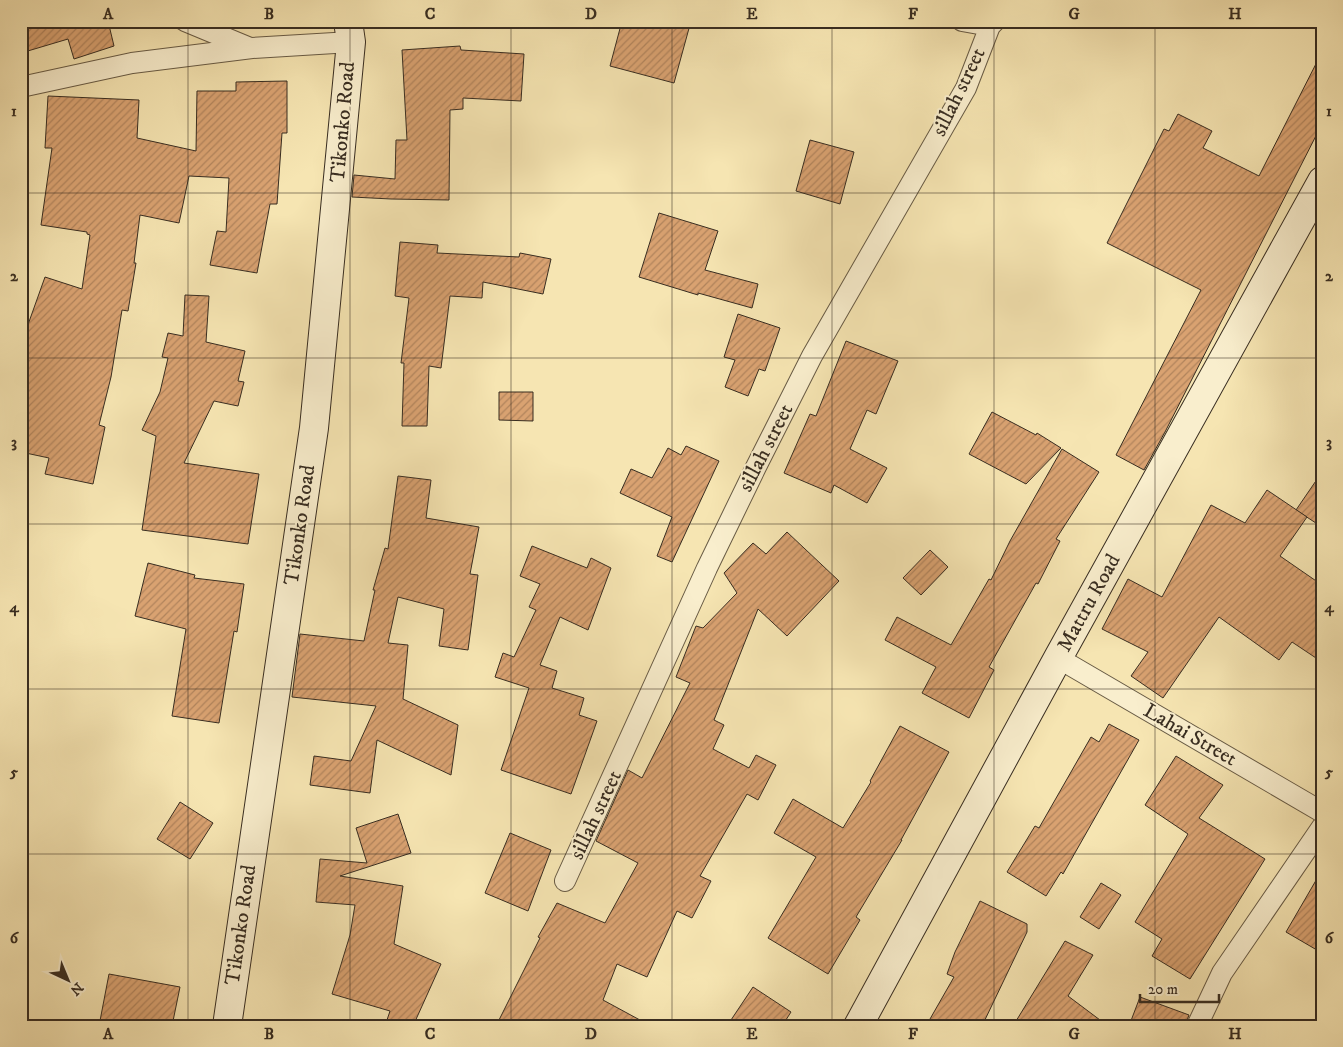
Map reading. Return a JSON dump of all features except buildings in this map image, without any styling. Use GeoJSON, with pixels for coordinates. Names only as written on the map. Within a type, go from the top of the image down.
{"type":"FeatureCollection","features":[{"type":"Feature","properties":{"kind":"street"},"geometry":{"type":"LineString","coordinates":[[185,21],[252,48]]}},
{"type":"Feature","properties":{"kind":"street"},"geometry":{"type":"LineString","coordinates":[[962,21],[993,24]]}},
{"type":"Feature","properties":{"kind":"street","name":"sillah street"},"geometry":{"type":"LineString","coordinates":[[566,881],[707,568],[756,467],[812,356],[966,88],[993,24]]}},
{"type":"Feature","properties":{"kind":"street"},"geometry":{"type":"LineString","coordinates":[[21,87],[132,64],[252,48],[349,32]]}},
{"type":"Feature","properties":{"kind":"street","name":"Tikonko Road"},"geometry":{"type":"LineString","coordinates":[[227,1026],[314,428],[349,32]]}},
{"type":"Feature","properties":{"kind":"street","name":"Mattru Road"},"geometry":{"type":"LineString","coordinates":[[858,1026],[1058,658],[1322,181]]}},
{"type":"Feature","properties":{"kind":"street","name":"Lahai Street"},"geometry":{"type":"LineString","coordinates":[[1058,658],[1322,812]]}},
{"type":"Feature","properties":{"kind":"street"},"geometry":{"type":"LineString","coordinates":[[1197,1026],[1222,973],[1322,827]]}}]}
